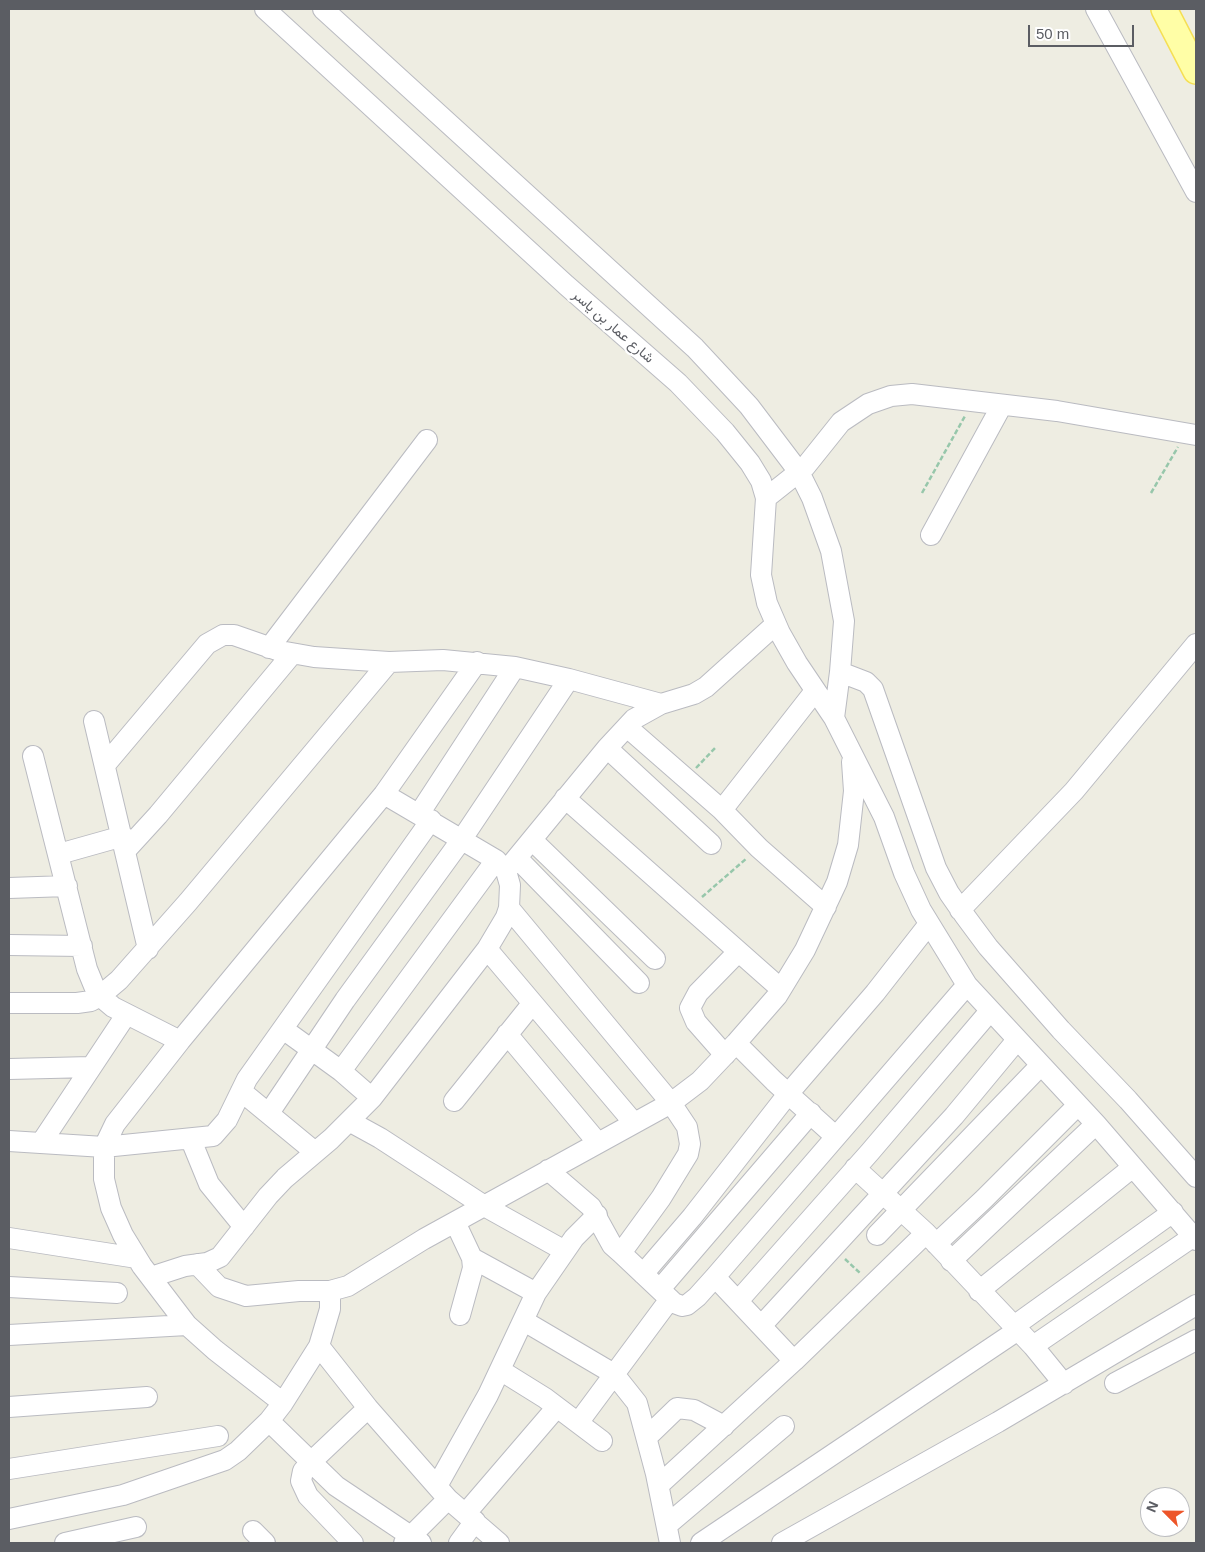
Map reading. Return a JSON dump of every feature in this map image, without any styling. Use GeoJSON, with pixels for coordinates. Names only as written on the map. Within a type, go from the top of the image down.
{"type":"FeatureCollection","features":[{"type":"Feature","properties":{"kind":"main road"},"geometry":{"type":"LineString","coordinates":[[1164,9],[1196,71]]}},
{"type":"Feature","properties":{"kind":"street","name":"شارع عمار بن ياسر"},"geometry":{"type":"LineString","coordinates":[[265,9],[566,285],[678,383],[725,432],[750,463],[761,481],[784,483],[761,575],[767,603],[776,624],[815,692],[834,718],[850,747],[884,817],[904,873],[929,924],[967,985],[1096,1124],[1195,1238]]}},
{"type":"Feature","properties":{"kind":"street"},"geometry":{"type":"LineString","coordinates":[[323,9],[695,348],[749,406],[784,483],[812,498],[831,551],[844,621],[834,718]]}},
{"type":"Feature","properties":{"kind":"street"},"geometry":{"type":"LineString","coordinates":[[1096,9],[1196,192]]}},
{"type":"Feature","properties":{"kind":"street"},"geometry":{"type":"LineString","coordinates":[[784,483],[811,460],[833,429],[868,404],[891,396],[912,394],[1057,411],[1191,434]]}},
{"type":"Feature","properties":{"kind":"street"},"geometry":{"type":"LineString","coordinates":[[931,534],[1002,405]]}},
{"type":"Feature","properties":{"kind":"street"},"geometry":{"type":"LineString","coordinates":[[269,648],[427,440]]}},
{"type":"Feature","properties":{"kind":"street"},"geometry":{"type":"LineString","coordinates":[[341,1071],[506,863],[532,841],[565,798],[627,727],[646,711],[661,704],[694,694],[706,687],[776,624]]}},
{"type":"Feature","properties":{"kind":"street"},"geometry":{"type":"LineString","coordinates":[[105,765],[207,644],[223,635],[234,635],[292,654],[389,662],[443,660],[476,662],[570,679],[661,704]]}},
{"type":"Feature","properties":{"kind":"street"},"geometry":{"type":"LineString","coordinates":[[960,910],[1074,791],[1196,644]]}},
{"type":"Feature","properties":{"kind":"street"},"geometry":{"type":"LineString","coordinates":[[59,854],[124,843],[158,815],[292,654]]}},
{"type":"Feature","properties":{"kind":"street"},"geometry":{"type":"LineString","coordinates":[[9,1003],[77,1003],[100,996],[148,949],[389,662]]}},
{"type":"Feature","properties":{"kind":"street"},"geometry":{"type":"LineString","coordinates":[[283,1403],[186,1325],[137,1258],[111,1208],[104,1179],[104,1147],[114,1124],[384,794],[476,662]]}},
{"type":"Feature","properties":{"kind":"street"},"geometry":{"type":"LineString","coordinates":[[9,1141],[104,1147],[191,1140],[213,1136],[227,1120],[247,1079],[283,1029],[425,817],[514,668]]}},
{"type":"Feature","properties":{"kind":"street"},"geometry":{"type":"LineString","coordinates":[[840,672],[866,682],[873,689],[936,868],[960,910],[988,947],[1196,1177]]}},
{"type":"Feature","properties":{"kind":"street"},"geometry":{"type":"LineString","coordinates":[[269,1113],[312,1048],[462,839],[570,679]]}},
{"type":"Feature","properties":{"kind":"street"},"geometry":{"type":"LineString","coordinates":[[722,810],[815,692]]}},
{"type":"Feature","properties":{"kind":"street"},"geometry":{"type":"LineString","coordinates":[[94,720],[148,949]]}},
{"type":"Feature","properties":{"kind":"street"},"geometry":{"type":"LineString","coordinates":[[627,727],[722,810],[759,848],[826,907]]}},
{"type":"Feature","properties":{"kind":"street"},"geometry":{"type":"LineString","coordinates":[[197,1264],[219,1287],[246,1296],[299,1290],[330,1291],[348,1286],[455,1222],[486,1207],[548,1170],[671,1103],[700,1081],[731,1049],[781,989],[805,950],[826,907],[848,845],[854,791],[850,747]]}},
{"type":"Feature","properties":{"kind":"street"},"geometry":{"type":"LineString","coordinates":[[607,748],[711,844]]}},
{"type":"Feature","properties":{"kind":"street"},"geometry":{"type":"LineString","coordinates":[[32,756],[59,854],[87,969],[100,996],[126,1015],[180,1041]]}},
{"type":"Feature","properties":{"kind":"street"},"geometry":{"type":"LineString","coordinates":[[384,794],[506,863],[638,983]]}},
{"type":"Feature","properties":{"kind":"street"},"geometry":{"type":"LineString","coordinates":[[565,798],[781,989]]}},
{"type":"Feature","properties":{"kind":"street"},"geometry":{"type":"LineString","coordinates":[[532,841],[655,959]]}},
{"type":"Feature","properties":{"kind":"street"},"geometry":{"type":"LineString","coordinates":[[151,1278],[197,1264],[213,1262],[220,1257],[268,1196],[372,1098],[486,949],[506,918],[509,908],[510,885],[506,863]]}},
{"type":"Feature","properties":{"kind":"street"},"geometry":{"type":"LineString","coordinates":[[9,888],[67,886]]}},
{"type":"Feature","properties":{"kind":"street"},"geometry":{"type":"LineString","coordinates":[[509,908],[671,1103],[687,1126],[690,1144],[688,1154],[621,1253]]}},
{"type":"Feature","properties":{"kind":"street"},"geometry":{"type":"LineString","coordinates":[[643,1274],[692,1217],[788,1094],[875,993],[929,924]]}},
{"type":"Feature","properties":{"kind":"street"},"geometry":{"type":"LineString","coordinates":[[9,945],[82,946]]}},
{"type":"Feature","properties":{"kind":"street"},"geometry":{"type":"LineString","coordinates":[[486,949],[597,1077],[634,1123]]}},
{"type":"Feature","properties":{"kind":"street"},"geometry":{"type":"LineString","coordinates":[[738,952],[698,992],[690,1008],[691,1015],[696,1022],[788,1094],[836,1136]]}},
{"type":"Feature","properties":{"kind":"street"},"geometry":{"type":"LineString","coordinates":[[548,1170],[597,1216],[612,1245],[665,1294],[679,1305],[687,1305],[715,1277],[967,985]]}},
{"type":"Feature","properties":{"kind":"street"},"geometry":{"type":"LineString","coordinates":[[454,1101],[532,1004]]}},
{"type":"Feature","properties":{"kind":"street"},"geometry":{"type":"LineString","coordinates":[[738,1301],[990,1011]]}},
{"type":"Feature","properties":{"kind":"street"},"geometry":{"type":"LineString","coordinates":[[41,1143],[126,1015]]}},
{"type":"Feature","properties":{"kind":"street"},"geometry":{"type":"LineString","coordinates":[[283,1029],[312,1048],[372,1098]]}},
{"type":"Feature","properties":{"kind":"street"},"geometry":{"type":"LineString","coordinates":[[507,1034],[598,1143]]}},
{"type":"Feature","properties":{"kind":"street"},"geometry":{"type":"LineString","coordinates":[[761,1326],[882,1192],[954,1116],[1017,1040]]}},
{"type":"Feature","properties":{"kind":"street"},"geometry":{"type":"LineString","coordinates":[[877,1235],[1040,1065]]}},
{"type":"Feature","properties":{"kind":"street"},"geometry":{"type":"LineString","coordinates":[[9,1069],[91,1067]]}},
{"type":"Feature","properties":{"kind":"street"},"geometry":{"type":"LineString","coordinates":[[241,1092],[315,1152]]}},
{"type":"Feature","properties":{"kind":"street"},"geometry":{"type":"LineString","coordinates":[[659,1485],[931,1238],[984,1199],[1078,1105]]}},
{"type":"Feature","properties":{"kind":"street"},"geometry":{"type":"LineString","coordinates":[[578,1422],[614,1374],[665,1294],[811,1113]]}},
{"type":"Feature","properties":{"kind":"street"},"geometry":{"type":"LineString","coordinates":[[349,1121],[380,1138],[486,1207],[565,1251]]}},
{"type":"Feature","properties":{"kind":"street"},"geometry":{"type":"LineString","coordinates":[[951,1261],[1096,1124]]}},
{"type":"Feature","properties":{"kind":"street"},"geometry":{"type":"LineString","coordinates":[[191,1140],[209,1184],[244,1227]]}},
{"type":"Feature","properties":{"kind":"street"},"geometry":{"type":"LineString","coordinates":[[979,1291],[1133,1167]]}},
{"type":"Feature","properties":{"kind":"street"},"geometry":{"type":"LineString","coordinates":[[855,1168],[931,1238],[1033,1346],[1064,1384]]}},
{"type":"Feature","properties":{"kind":"street"},"geometry":{"type":"LineString","coordinates":[[701,1543],[1016,1328],[1173,1212]]}},
{"type":"Feature","properties":{"kind":"street"},"geometry":{"type":"LineString","coordinates":[[270,1421],[349,1496],[412,1541],[443,1493],[536,1293],[565,1251],[597,1216]]}},
{"type":"Feature","properties":{"kind":"street"},"geometry":{"type":"LineString","coordinates":[[455,1222],[472,1258],[471,1281],[460,1315]]}},
{"type":"Feature","properties":{"kind":"street"},"geometry":{"type":"LineString","coordinates":[[9,1238],[137,1258]]}},
{"type":"Feature","properties":{"kind":"street"},"geometry":{"type":"LineString","coordinates":[[1033,1346],[1195,1238]]}},
{"type":"Feature","properties":{"kind":"street"},"geometry":{"type":"LineString","coordinates":[[472,1258],[536,1293]]}},
{"type":"Feature","properties":{"kind":"street"},"geometry":{"type":"LineString","coordinates":[[715,1277],[794,1361]]}},
{"type":"Feature","properties":{"kind":"street"},"geometry":{"type":"LineString","coordinates":[[9,1287],[117,1293]]}},
{"type":"Feature","properties":{"kind":"street"},"geometry":{"type":"LineString","coordinates":[[9,1519],[122,1495],[225,1460],[238,1451],[270,1421],[319,1346],[330,1308],[330,1291]]}},
{"type":"Feature","properties":{"kind":"street"},"geometry":{"type":"LineString","coordinates":[[782,1543],[1064,1384],[1196,1306]]}},
{"type":"Feature","properties":{"kind":"street"},"geometry":{"type":"LineString","coordinates":[[524,1321],[614,1374],[637,1403],[659,1485],[669,1534]]}},
{"type":"Feature","properties":{"kind":"street"},"geometry":{"type":"LineString","coordinates":[[9,1335],[186,1325]]}},
{"type":"Feature","properties":{"kind":"street"},"geometry":{"type":"LineString","coordinates":[[1115,1383],[1196,1340]]}},
{"type":"Feature","properties":{"kind":"street"},"geometry":{"type":"LineString","coordinates":[[319,1346],[368,1408],[443,1493],[498,1543]]}},
{"type":"Feature","properties":{"kind":"street"},"geometry":{"type":"LineString","coordinates":[[500,1370],[556,1406],[602,1440]]}},
{"type":"Feature","properties":{"kind":"street"},"geometry":{"type":"LineString","coordinates":[[9,1407],[147,1397]]}},
{"type":"Feature","properties":{"kind":"street"},"geometry":{"type":"LineString","coordinates":[[459,1543],[471,1517],[556,1406]]}},
{"type":"Feature","properties":{"kind":"street"},"geometry":{"type":"LineString","coordinates":[[354,1543],[303,1488],[301,1481],[303,1471],[312,1461],[368,1408]]}},
{"type":"Feature","properties":{"kind":"street"},"geometry":{"type":"LineString","coordinates":[[647,1437],[678,1408],[694,1410],[724,1426]]}},
{"type":"Feature","properties":{"kind":"street"},"geometry":{"type":"LineString","coordinates":[[669,1534],[784,1426]]}},
{"type":"Feature","properties":{"kind":"street"},"geometry":{"type":"LineString","coordinates":[[9,1469],[218,1436]]}},
{"type":"Feature","properties":{"kind":"street"},"geometry":{"type":"LineString","coordinates":[[66,1543],[136,1527]]}},
{"type":"Feature","properties":{"kind":"path"},"geometry":{"type":"LineString","coordinates":[[922,493],[973,401]]}},
{"type":"Feature","properties":{"kind":"path"},"geometry":{"type":"LineString","coordinates":[[1151,493],[1191,434]]}},
{"type":"Feature","properties":{"kind":"path"},"geometry":{"type":"LineString","coordinates":[[686,780],[716,747]]}},
{"type":"Feature","properties":{"kind":"path"},"geometry":{"type":"LineString","coordinates":[[689,909],[733,870]]}}]}
